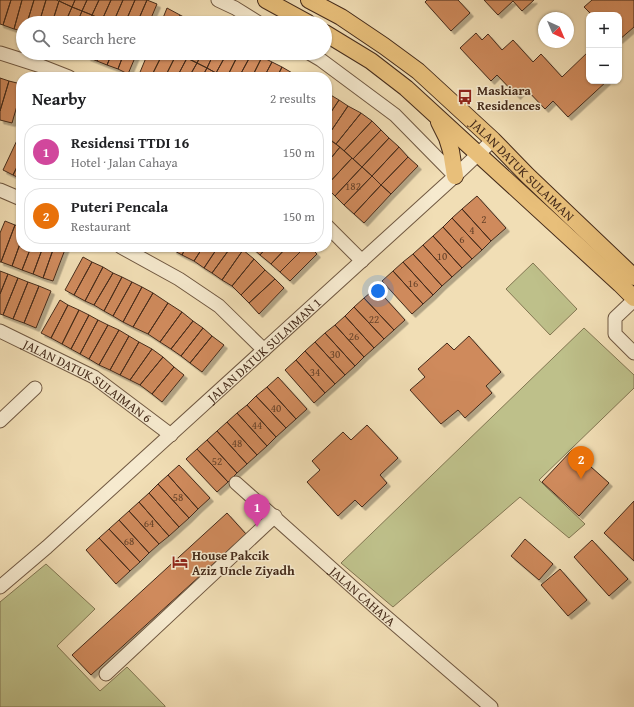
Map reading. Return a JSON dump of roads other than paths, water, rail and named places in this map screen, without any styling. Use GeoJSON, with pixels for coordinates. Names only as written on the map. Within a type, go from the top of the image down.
{"type":"FeatureCollection","features":[{"type":"Feature","properties":{"kind":"main road"},"geometry":{"type":"LineString","coordinates":[[266,0],[295,16]]}},
{"type":"Feature","properties":{"kind":"main road","name":"JALAN DATUK SULAIMAN"},"geometry":{"type":"LineString","coordinates":[[309,0],[341,17],[418,71],[493,140],[628,278],[634,299]]}},
{"type":"Feature","properties":{"kind":"main road","name":"JALAN DATUK SULAIMAN"},"geometry":{"type":"LineString","coordinates":[[332,36],[371,61],[406,88],[478,154],[628,278]]}},
{"type":"Feature","properties":{"kind":"main road"},"geometry":{"type":"LineString","coordinates":[[436,115],[447,138],[451,151],[455,176]]}},
{"type":"Feature","properties":{"kind":"street"},"geometry":{"type":"LineString","coordinates":[[218,0],[248,16]]}},
{"type":"Feature","properties":{"kind":"street"},"geometry":{"type":"LineString","coordinates":[[0,53],[16,58]]}},
{"type":"Feature","properties":{"kind":"street"},"geometry":{"type":"LineString","coordinates":[[22,60],[56,72]]}},
{"type":"Feature","properties":{"kind":"street"},"geometry":{"type":"LineString","coordinates":[[321,60],[395,115],[455,176]]}},
{"type":"Feature","properties":{"kind":"street","name":"JALAN DATUK SULAIMAN 1"},"geometry":{"type":"LineString","coordinates":[[0,587],[34,559],[171,435],[493,140]]}},
{"type":"Feature","properties":{"kind":"street"},"geometry":{"type":"LineString","coordinates":[[0,190],[16,197]]}},
{"type":"Feature","properties":{"kind":"street"},"geometry":{"type":"LineString","coordinates":[[332,231],[362,261]]}},
{"type":"Feature","properties":{"kind":"street"},"geometry":{"type":"LineString","coordinates":[[130,252],[179,279],[219,306],[264,350]]}},
{"type":"Feature","properties":{"kind":"street"},"geometry":{"type":"LineString","coordinates":[[634,299],[615,318],[615,334],[634,353]]}},
{"type":"Feature","properties":{"kind":"street","name":"JALAN DATUK SULAIMAN 6"},"geometry":{"type":"LineString","coordinates":[[0,331],[94,377],[171,435]]}},
{"type":"Feature","properties":{"kind":"street"},"geometry":{"type":"LineString","coordinates":[[0,421],[35,388]]}},
{"type":"Feature","properties":{"kind":"street","name":"JALAN CAHAYA"},"geometry":{"type":"LineString","coordinates":[[236,483],[275,516],[376,608],[492,707]]}},
{"type":"Feature","properties":{"kind":"street"},"geometry":{"type":"LineString","coordinates":[[106,674],[275,516]]}},
{"type":"Feature","properties":{"kind":"place","name":"Maskiara Residences"},"geometry":{"type":"Point","coordinates":[465,97]}},
{"type":"Feature","properties":{"kind":"place","name":"Puteri Pencala"},"geometry":{"type":"Point","coordinates":[581,479]}},
{"type":"Feature","properties":{"kind":"place","name":"Residensi TTDI 16"},"geometry":{"type":"Point","coordinates":[257,527]}},
{"type":"Feature","properties":{"kind":"place","name":"House Pakcik Aziz Uncle Ziyadh"},"geometry":{"type":"Point","coordinates":[180,562]}}]}
